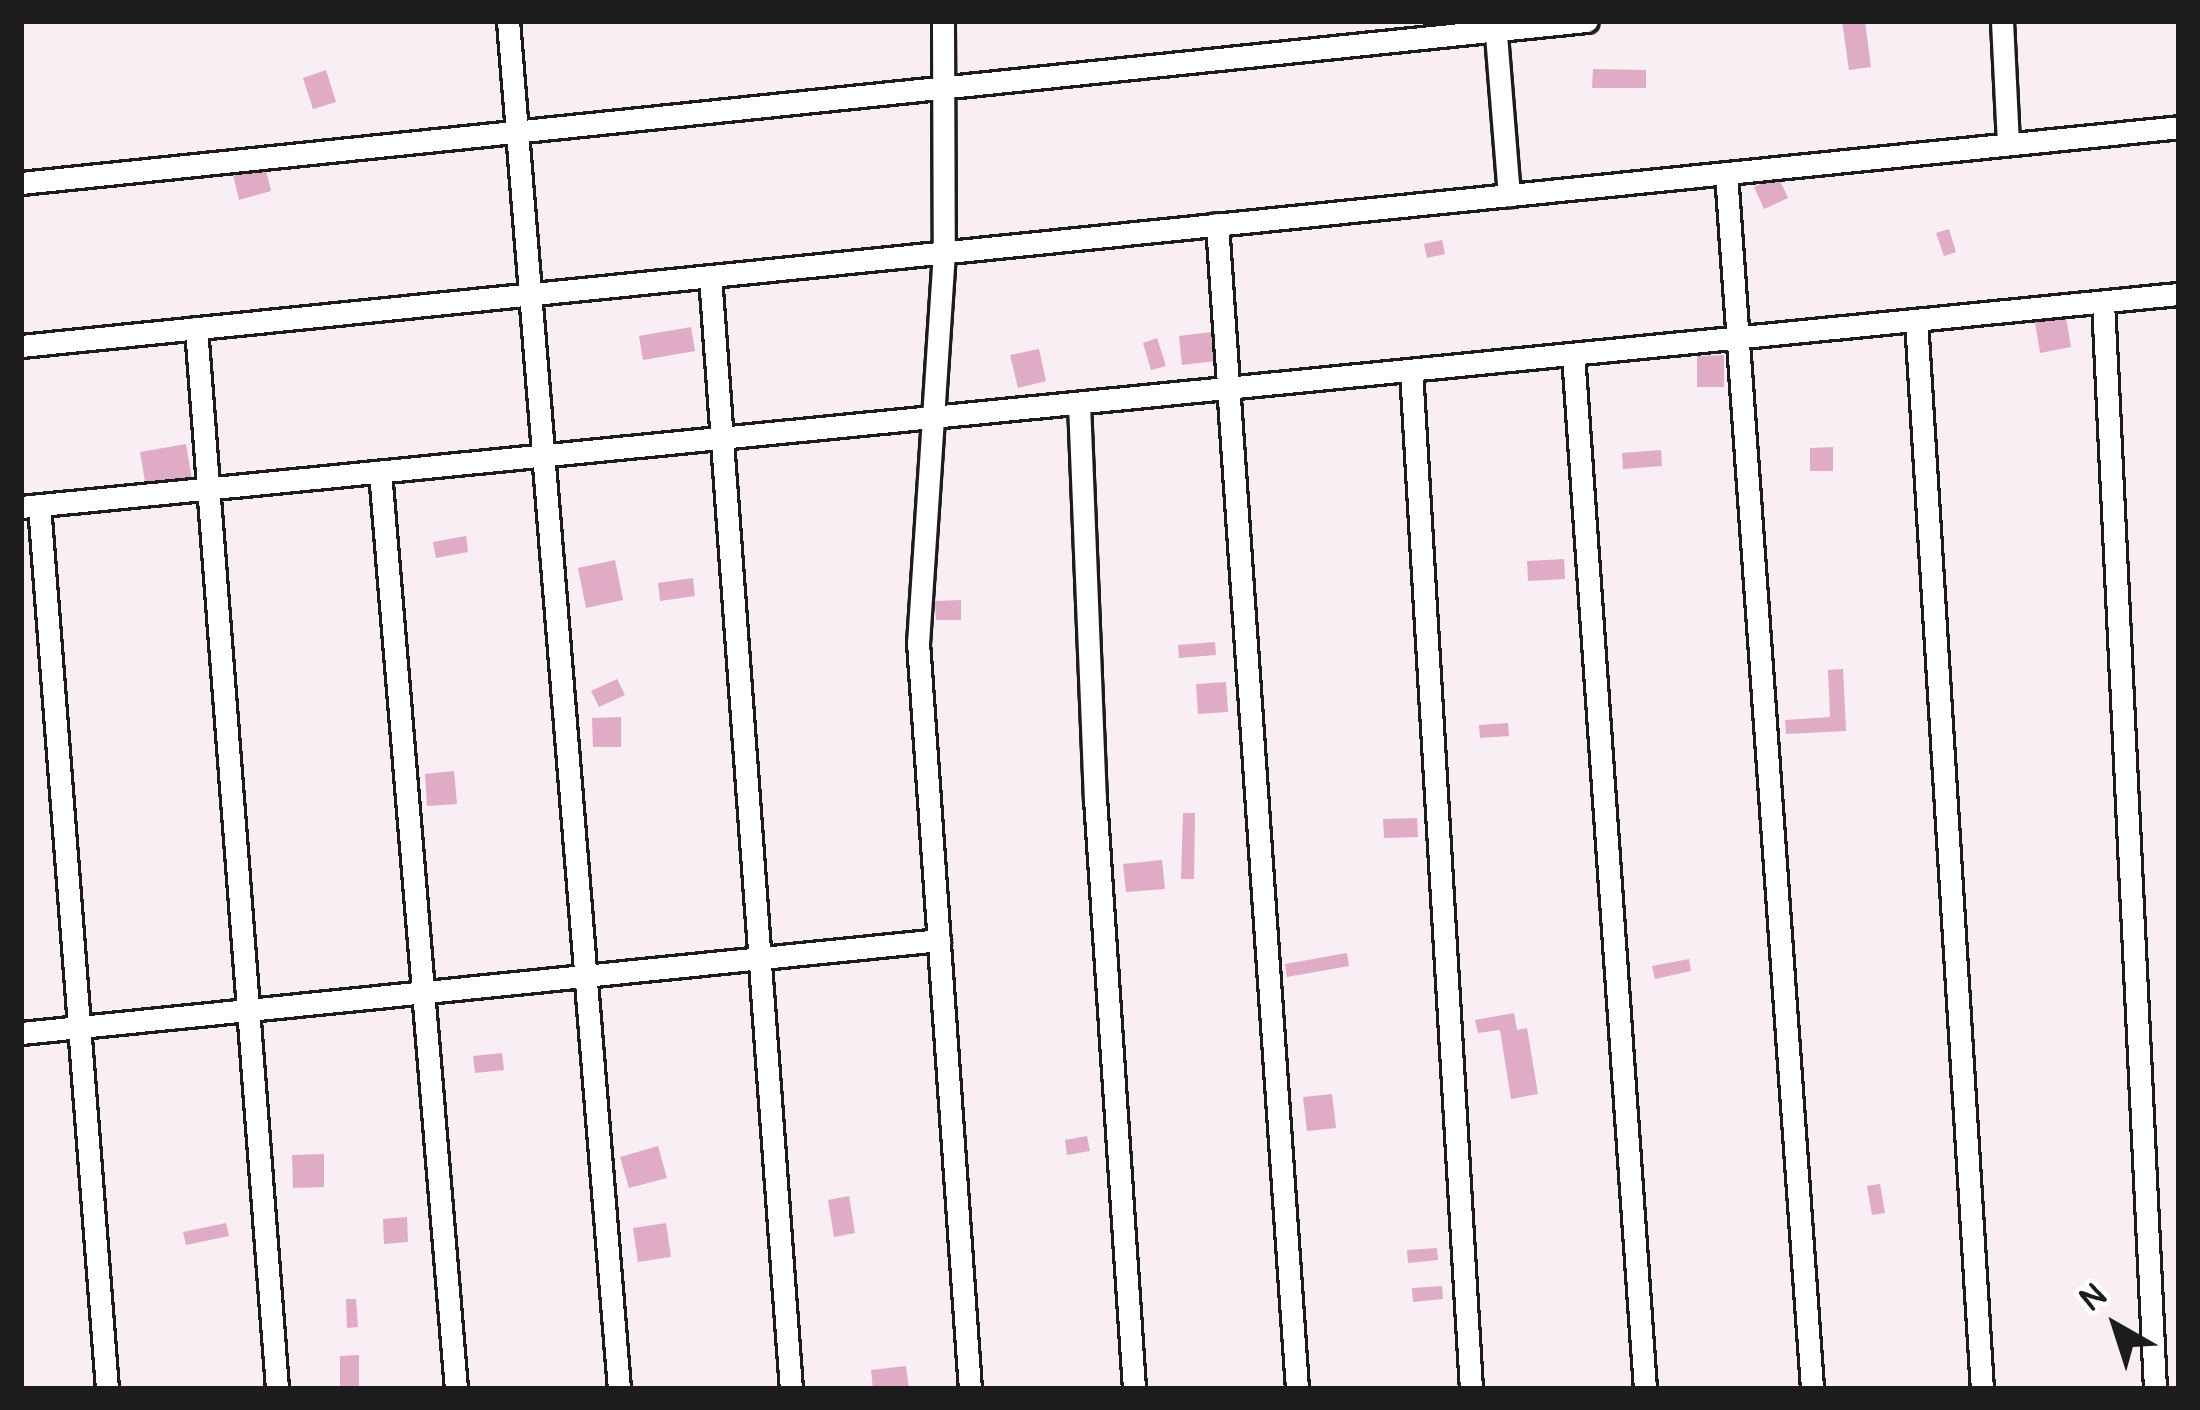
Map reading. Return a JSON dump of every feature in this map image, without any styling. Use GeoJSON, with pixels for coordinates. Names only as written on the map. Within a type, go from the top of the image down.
{"type":"FeatureCollection","features":[{"type":"Feature","properties":{"kind":"street"},"geometry":{"type":"LineString","coordinates":[[508,21],[514,132],[547,455],[619,1389]]}},
{"type":"Feature","properties":{"kind":"street"},"geometry":{"type":"LineString","coordinates":[[943,21],[944,252],[918,642],[970,1389]]}},
{"type":"Feature","properties":{"kind":"street"},"geometry":{"type":"LineString","coordinates":[[21,183],[1495,26],[1587,21]]}},
{"type":"Feature","properties":{"kind":"street"},"geometry":{"type":"LineString","coordinates":[[2002,21],[2008,144]]}},
{"type":"Feature","properties":{"kind":"street"},"geometry":{"type":"LineString","coordinates":[[1495,26],[1509,195]]}},
{"type":"Feature","properties":{"kind":"street"},"geometry":{"type":"LineString","coordinates":[[21,346],[2179,127]]}},
{"type":"Feature","properties":{"kind":"street"},"geometry":{"type":"LineString","coordinates":[[1726,173],[1812,1389]]}},
{"type":"Feature","properties":{"kind":"street"},"geometry":{"type":"LineString","coordinates":[[1217,224],[1297,1389]]}},
{"type":"Feature","properties":{"kind":"street"},"geometry":{"type":"LineString","coordinates":[[710,276],[790,1389]]}},
{"type":"Feature","properties":{"kind":"street"},"geometry":{"type":"LineString","coordinates":[[107,1389],[81,1027],[30,506],[2179,294]]}},
{"type":"Feature","properties":{"kind":"street"},"geometry":{"type":"LineString","coordinates":[[2103,302],[2155,1389]]}},
{"type":"Feature","properties":{"kind":"street"},"geometry":{"type":"LineString","coordinates":[[1916,320],[1982,1389]]}},
{"type":"Feature","properties":{"kind":"street"},"geometry":{"type":"LineString","coordinates":[[196,328],[277,1389]]}},
{"type":"Feature","properties":{"kind":"street"},"geometry":{"type":"LineString","coordinates":[[1573,354],[1645,1389]]}},
{"type":"Feature","properties":{"kind":"street"},"geometry":{"type":"LineString","coordinates":[[1412,370],[1471,1389]]}},
{"type":"Feature","properties":{"kind":"street"},"geometry":{"type":"LineString","coordinates":[[1079,403],[1095,798],[1134,1389]]}},
{"type":"Feature","properties":{"kind":"street"},"geometry":{"type":"LineString","coordinates":[[380,472],[455,1389]]}},
{"type":"Feature","properties":{"kind":"street"},"geometry":{"type":"LineString","coordinates":[[21,1033],[939,940]]}},
{"type":"Feature","properties":{"kind":"building"},"geometry":{"type":"Polygon","coordinates":[[[1842,21],[1865,21],[1871,67],[1849,70],[1842,21]]]}},
{"type":"Feature","properties":{"kind":"building"},"geometry":{"type":"Polygon","coordinates":[[[1593,69],[1646,70],[1646,88],[1592,88],[1593,69]]]}},
{"type":"Feature","properties":{"kind":"building"},"geometry":{"type":"Polygon","coordinates":[[[326,70],[336,102],[313,109],[303,78],[326,70]]]}},
{"type":"Feature","properties":{"kind":"building"},"geometry":{"type":"Polygon","coordinates":[[[264,162],[271,191],[239,200],[232,170],[264,162]]]}},
{"type":"Feature","properties":{"kind":"building"},"geometry":{"type":"Polygon","coordinates":[[[1778,176],[1788,198],[1764,209],[1754,187],[1778,176]]]}},
{"type":"Feature","properties":{"kind":"building"},"geometry":{"type":"Polygon","coordinates":[[[1949,229],[1956,252],[1944,256],[1936,233],[1949,229]]]}},
{"type":"Feature","properties":{"kind":"building"},"geometry":{"type":"Polygon","coordinates":[[[1442,240],[1445,254],[1427,258],[1424,244],[1442,240]]]}},
{"type":"Feature","properties":{"kind":"building"},"geometry":{"type":"Polygon","coordinates":[[[2066,317],[2071,347],[2040,353],[2035,322],[2066,317]]]}},
{"type":"Feature","properties":{"kind":"building"},"geometry":{"type":"Polygon","coordinates":[[[691,327],[695,351],[643,360],[639,336],[691,327]]]}},
{"type":"Feature","properties":{"kind":"building"},"geometry":{"type":"Polygon","coordinates":[[[1212,332],[1215,361],[1182,365],[1179,336],[1212,332]]]}},
{"type":"Feature","properties":{"kind":"building"},"geometry":{"type":"Polygon","coordinates":[[[1157,338],[1166,366],[1151,370],[1143,343],[1157,338]]]}},
{"type":"Feature","properties":{"kind":"building"},"geometry":{"type":"Polygon","coordinates":[[[1039,349],[1046,381],[1018,388],[1010,355],[1039,349]]]}},
{"type":"Feature","properties":{"kind":"building"},"geometry":{"type":"Polygon","coordinates":[[[1724,355],[1724,387],[1697,387],[1697,356],[1724,355]]]}},
{"type":"Feature","properties":{"kind":"building"},"geometry":{"type":"Polygon","coordinates":[[[186,444],[192,480],[146,488],[140,452],[186,444]]]}},
{"type":"Feature","properties":{"kind":"building"},"geometry":{"type":"Polygon","coordinates":[[[1833,447],[1833,471],[1810,471],[1810,448],[1833,447]]]}},
{"type":"Feature","properties":{"kind":"building"},"geometry":{"type":"Polygon","coordinates":[[[1661,450],[1662,466],[1623,469],[1622,453],[1661,450]]]}},
{"type":"Feature","properties":{"kind":"building"},"geometry":{"type":"Polygon","coordinates":[[[466,536],[468,552],[436,558],[433,542],[466,536]]]}},
{"type":"Feature","properties":{"kind":"building"},"geometry":{"type":"Polygon","coordinates":[[[1564,559],[1565,579],[1528,581],[1527,561],[1564,559]]]}},
{"type":"Feature","properties":{"kind":"building"},"geometry":{"type":"Polygon","coordinates":[[[615,560],[623,600],[586,608],[578,568],[615,560]]]}},
{"type":"Feature","properties":{"kind":"building"},"geometry":{"type":"Polygon","coordinates":[[[693,578],[695,596],[660,601],[658,583],[693,578]]]}},
{"type":"Feature","properties":{"kind":"building"},"geometry":{"type":"Polygon","coordinates":[[[961,600],[961,620],[936,620],[935,601],[961,600]]]}},
{"type":"Feature","properties":{"kind":"building"},"geometry":{"type":"Polygon","coordinates":[[[1215,642],[1216,655],[1179,658],[1178,645],[1215,642]]]}},
{"type":"Feature","properties":{"kind":"building"},"geometry":{"type":"Polygon","coordinates":[[[1843,669],[1846,731],[1786,734],[1785,720],[1830,717],[1828,670],[1843,669]]]}},
{"type":"Feature","properties":{"kind":"building"},"geometry":{"type":"Polygon","coordinates":[[[617,679],[625,695],[599,707],[591,691],[617,679]]]}},
{"type":"Feature","properties":{"kind":"building"},"geometry":{"type":"Polygon","coordinates":[[[1226,682],[1228,712],[1198,714],[1196,684],[1226,682]]]}},
{"type":"Feature","properties":{"kind":"building"},"geometry":{"type":"Polygon","coordinates":[[[621,717],[621,747],[593,747],[592,718],[621,717]]]}},
{"type":"Feature","properties":{"kind":"building"},"geometry":{"type":"Polygon","coordinates":[[[1508,723],[1509,736],[1480,738],[1479,725],[1508,723]]]}},
{"type":"Feature","properties":{"kind":"building"},"geometry":{"type":"Polygon","coordinates":[[[454,771],[457,804],[427,806],[425,774],[454,771]]]}},
{"type":"Feature","properties":{"kind":"building"},"geometry":{"type":"Polygon","coordinates":[[[1183,813],[1195,813],[1194,879],[1181,879],[1183,813]]]}},
{"type":"Feature","properties":{"kind":"building"},"geometry":{"type":"Polygon","coordinates":[[[1417,818],[1418,837],[1384,838],[1383,819],[1417,818]]]}},
{"type":"Feature","properties":{"kind":"building"},"geometry":{"type":"Polygon","coordinates":[[[1162,860],[1165,889],[1126,892],[1123,864],[1162,860]]]}},
{"type":"Feature","properties":{"kind":"building"},"geometry":{"type":"Polygon","coordinates":[[[1347,953],[1349,966],[1287,977],[1285,964],[1347,953]]]}},
{"type":"Feature","properties":{"kind":"building"},"geometry":{"type":"Polygon","coordinates":[[[1689,959],[1691,971],[1655,979],[1652,966],[1689,959]]]}},
{"type":"Feature","properties":{"kind":"building"},"geometry":{"type":"Polygon","coordinates":[[[1514,1013],[1517,1030],[1527,1028],[1538,1094],[1511,1099],[1500,1030],[1478,1033],[1475,1020],[1514,1013]]]}},
{"type":"Feature","properties":{"kind":"building"},"geometry":{"type":"Polygon","coordinates":[[[502,1053],[504,1070],[475,1073],[473,1056],[502,1053]]]}},
{"type":"Feature","properties":{"kind":"building"},"geometry":{"type":"Polygon","coordinates":[[[1332,1094],[1336,1128],[1307,1131],[1303,1097],[1332,1094]]]}},
{"type":"Feature","properties":{"kind":"building"},"geometry":{"type":"Polygon","coordinates":[[[1087,1136],[1090,1151],[1067,1155],[1065,1140],[1087,1136]]]}},
{"type":"Feature","properties":{"kind":"building"},"geometry":{"type":"Polygon","coordinates":[[[658,1146],[667,1178],[629,1188],[620,1157],[658,1146]]]}},
{"type":"Feature","properties":{"kind":"building"},"geometry":{"type":"Polygon","coordinates":[[[324,1154],[324,1187],[293,1188],[292,1155],[324,1154]]]}},
{"type":"Feature","properties":{"kind":"building"},"geometry":{"type":"Polygon","coordinates":[[[1880,1184],[1885,1213],[1872,1215],[1867,1186],[1880,1184]]]}},
{"type":"Feature","properties":{"kind":"building"},"geometry":{"type":"Polygon","coordinates":[[[849,1196],[855,1233],[834,1237],[828,1200],[849,1196]]]}},
{"type":"Feature","properties":{"kind":"building"},"geometry":{"type":"Polygon","coordinates":[[[407,1217],[408,1242],[384,1244],[383,1219],[407,1217]]]}},
{"type":"Feature","properties":{"kind":"building"},"geometry":{"type":"Polygon","coordinates":[[[226,1223],[229,1236],[186,1245],[183,1232],[226,1223]]]}},
{"type":"Feature","properties":{"kind":"building"},"geometry":{"type":"Polygon","coordinates":[[[666,1223],[671,1257],[638,1262],[633,1228],[666,1223]]]}},
{"type":"Feature","properties":{"kind":"building"},"geometry":{"type":"Polygon","coordinates":[[[1437,1248],[1438,1260],[1408,1263],[1407,1250],[1437,1248]]]}},
{"type":"Feature","properties":{"kind":"building"},"geometry":{"type":"Polygon","coordinates":[[[1442,1286],[1443,1299],[1413,1302],[1412,1288],[1442,1286]]]}},
{"type":"Feature","properties":{"kind":"building"},"geometry":{"type":"Polygon","coordinates":[[[346,1299],[356,1299],[358,1327],[347,1328],[346,1299]]]}},
{"type":"Feature","properties":{"kind":"building"},"geometry":{"type":"Polygon","coordinates":[[[359,1355],[359,1389],[340,1389],[340,1356],[359,1355]]]}},
{"type":"Feature","properties":{"kind":"building"},"geometry":{"type":"Polygon","coordinates":[[[906,1366],[909,1389],[873,1389],[871,1370],[906,1366]]]}}]}
